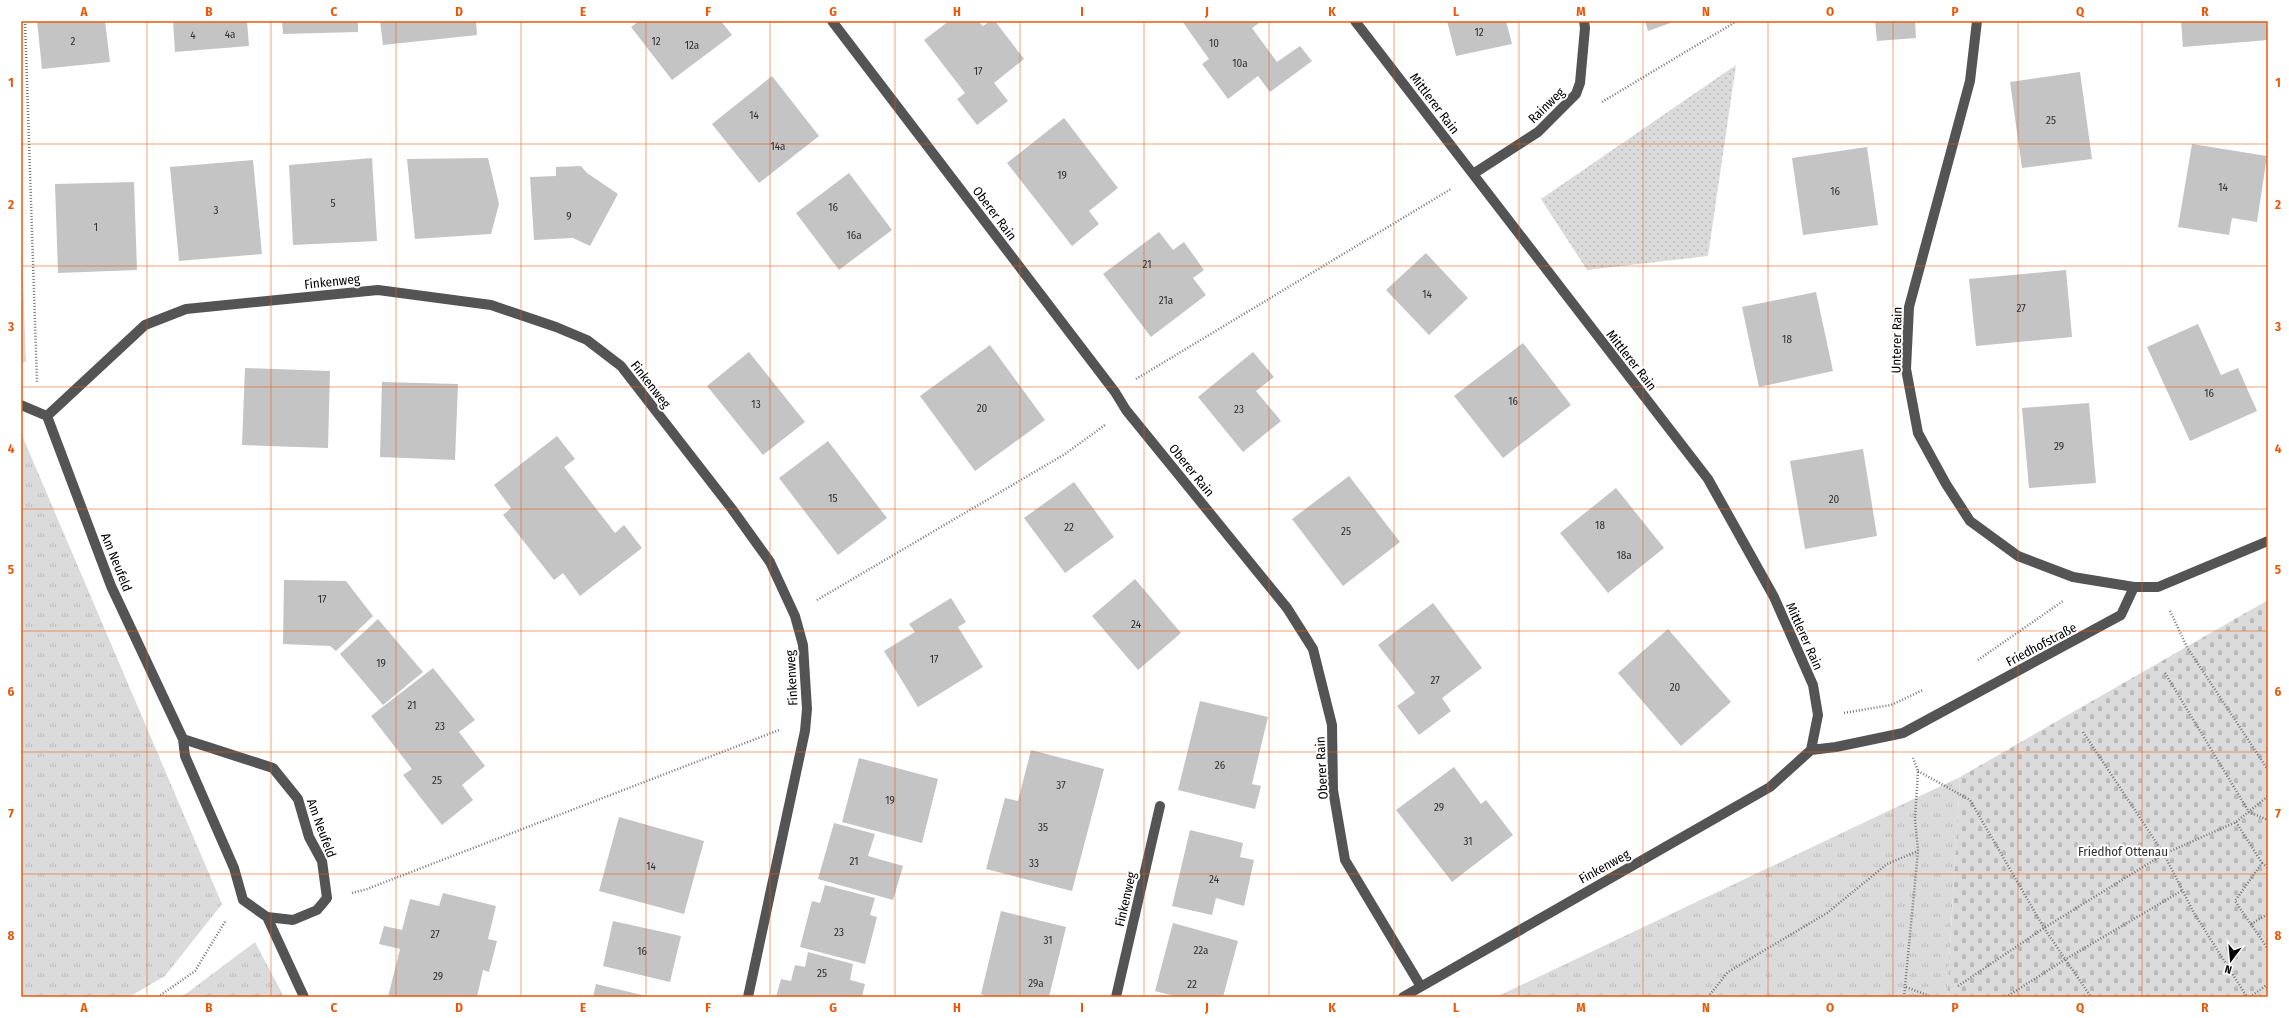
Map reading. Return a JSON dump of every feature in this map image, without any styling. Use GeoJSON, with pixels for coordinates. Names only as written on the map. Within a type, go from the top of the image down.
{"type":"FeatureCollection","features":[{"type":"Feature","properties":{"kind":"street","name":"Oberer Rain"},"geometry":{"type":"LineString","coordinates":[[832,21],[1115,392],[1126,410],[1287,608],[1313,649],[1332,725],[1333,790],[1345,860],[1420,985]]}},
{"type":"Feature","properties":{"kind":"street","name":"Mittlerer Rain"},"geometry":{"type":"LineString","coordinates":[[1355,21],[1708,479],[1774,597],[1813,685],[1818,715],[1811,750]]}},
{"type":"Feature","properties":{"kind":"street","name":"Rainweg"},"geometry":{"type":"LineString","coordinates":[[1473,174],[1538,132],[1576,94],[1580,83],[1585,28],[1584,21]]}},
{"type":"Feature","properties":{"kind":"street","name":"Unterer Rain"},"geometry":{"type":"LineString","coordinates":[[1977,21],[1970,81],[1909,307],[1906,369],[1918,433],[1946,484],[1970,521],[2018,556],[2073,577],[2134,587]]}},
{"type":"Feature","properties":{"kind":"street","name":"Finkenweg"},"geometry":{"type":"LineString","coordinates":[[43,414],[145,324],[186,309],[378,290],[492,305],[556,327],[587,340],[621,366],[732,509],[770,562],[795,616],[803,645],[807,709],[804,731],[748,997]]}},
{"type":"Feature","properties":{"kind":"street"},"geometry":{"type":"LineString","coordinates":[[21,405],[43,414]]}},
{"type":"Feature","properties":{"kind":"street","name":"Am Neufeld"},"geometry":{"type":"LineString","coordinates":[[43,414],[111,586],[183,739],[185,756],[234,868],[243,900]]}},
{"type":"Feature","properties":{"kind":"street"},"geometry":{"type":"LineString","coordinates":[[2134,587],[2158,587],[2268,541]]}},
{"type":"Feature","properties":{"kind":"street","name":"Friedhofstraße"},"geometry":{"type":"LineString","coordinates":[[1811,750],[1903,733],[2121,616],[2134,587]]}},
{"type":"Feature","properties":{"kind":"street","name":"Am Neufeld"},"geometry":{"type":"LineString","coordinates":[[183,739],[273,768],[298,799],[309,837],[322,861],[327,898],[317,910],[293,920],[266,917]]}},
{"type":"Feature","properties":{"kind":"street","name":"Finkenweg"},"geometry":{"type":"LineString","coordinates":[[1402,997],[1420,985],[1770,787],[1811,750]]}},
{"type":"Feature","properties":{"kind":"street","name":"Finkenweg"},"geometry":{"type":"LineString","coordinates":[[1116,997],[1160,806]]}},
{"type":"Feature","properties":{"kind":"street"},"geometry":{"type":"LineString","coordinates":[[243,900],[266,917],[304,997]]}},
{"type":"Feature","properties":{"kind":"path"},"geometry":{"type":"LineString","coordinates":[[25,21],[43,414]]}},
{"type":"Feature","properties":{"kind":"path"},"geometry":{"type":"LineString","coordinates":[[1600,103],[1737,21]]}},
{"type":"Feature","properties":{"kind":"path"},"geometry":{"type":"LineString","coordinates":[[1145,373],[1436,199]]}},
{"type":"Feature","properties":{"kind":"path"},"geometry":{"type":"LineString","coordinates":[[829,592],[1065,454],[1126,410]]}},
{"type":"Feature","properties":{"kind":"path"},"geometry":{"type":"LineString","coordinates":[[2158,587],[2187,647],[2268,770]]}},
{"type":"Feature","properties":{"kind":"path"},"geometry":{"type":"LineString","coordinates":[[1976,662],[2067,598]]}},
{"type":"Feature","properties":{"kind":"path"},"geometry":{"type":"LineString","coordinates":[[2165,673],[2249,812],[2268,820]]}},
{"type":"Feature","properties":{"kind":"path"},"geometry":{"type":"LineString","coordinates":[[1853,713],[1891,705]]}},
{"type":"Feature","properties":{"kind":"path"},"geometry":{"type":"LineString","coordinates":[[2083,732],[2164,854],[2194,914],[2249,997],[2268,984]]}},
{"type":"Feature","properties":{"kind":"path"},"geometry":{"type":"LineString","coordinates":[[1903,733],[1918,771],[1915,819],[1918,851],[1904,997]]}},
{"type":"Feature","properties":{"kind":"path"},"geometry":{"type":"LineString","coordinates":[[367,889],[758,740]]}},
{"type":"Feature","properties":{"kind":"path"},"geometry":{"type":"LineString","coordinates":[[1918,771],[1970,800],[2044,928],[2091,997]]}},
{"type":"Feature","properties":{"kind":"path"},"geometry":{"type":"LineString","coordinates":[[1958,986],[2044,928],[2164,854],[2236,822],[2268,796]]}},
{"type":"Feature","properties":{"kind":"path"},"geometry":{"type":"LineString","coordinates":[[2236,822],[2262,863],[2268,868]]}},
{"type":"Feature","properties":{"kind":"path"},"geometry":{"type":"LineString","coordinates":[[1708,997],[1728,972],[1827,914],[1887,864],[1918,851]]}},
{"type":"Feature","properties":{"kind":"path"},"geometry":{"type":"LineString","coordinates":[[2262,863],[2235,901],[2268,949]]}},
{"type":"Feature","properties":{"kind":"path"},"geometry":{"type":"LineString","coordinates":[[2006,997],[2066,959],[2183,890]]}},
{"type":"Feature","properties":{"kind":"path"},"geometry":{"type":"LineString","coordinates":[[158,997],[195,971],[231,913],[243,900]]}},
{"type":"Feature","properties":{"kind":"path"},"geometry":{"type":"LineString","coordinates":[[2251,924],[2268,914]]}},
{"type":"Feature","properties":{"kind":"path"},"geometry":{"type":"LineString","coordinates":[[1906,987],[1932,997]]}},
{"type":"Feature","properties":{"kind":"green space"},"geometry":{"type":"Polygon","coordinates":[[[1736,65],[1708,256],[1587,270],[1541,199],[1736,65]]]}},
{"type":"Feature","properties":{"kind":"green space"},"geometry":{"type":"Polygon","coordinates":[[[21,223],[26,362],[21,363],[21,223]]]}},
{"type":"Feature","properties":{"kind":"green space"},"geometry":{"type":"Polygon","coordinates":[[[21,433],[222,904],[165,976],[129,997],[21,997],[21,433]]]}},
{"type":"Feature","properties":{"kind":"green space","name":"Friedhof Ottenau"},"geometry":{"type":"Polygon","coordinates":[[[2268,600],[2268,997],[1947,997],[1960,777],[2268,600]]]}},
{"type":"Feature","properties":{"kind":"green space"},"geometry":{"type":"Polygon","coordinates":[[[1960,777],[1947,997],[1496,997],[1960,777]]]}},
{"type":"Feature","properties":{"kind":"green space"},"geometry":{"type":"Polygon","coordinates":[[[255,942],[284,997],[180,997],[187,993],[255,942]]]}},
{"type":"Feature","properties":{"kind":"building"},"geometry":{"type":"Polygon","coordinates":[[[37,21],[105,21],[110,62],[42,69],[37,21]]]}},
{"type":"Feature","properties":{"kind":"building"},"geometry":{"type":"Polygon","coordinates":[[[173,21],[247,21],[249,46],[175,52],[173,21]]]}},
{"type":"Feature","properties":{"kind":"building"},"geometry":{"type":"Polygon","coordinates":[[[282,21],[358,21],[358,32],[283,34],[282,21]]]}},
{"type":"Feature","properties":{"kind":"building"},"geometry":{"type":"Polygon","coordinates":[[[380,21],[476,21],[477,35],[383,45],[380,21]]]}},
{"type":"Feature","properties":{"kind":"building"},"geometry":{"type":"Polygon","coordinates":[[[639,21],[721,21],[732,35],[672,80],[631,27],[639,21]]]}},
{"type":"Feature","properties":{"kind":"building"},"geometry":{"type":"Polygon","coordinates":[[[949,21],[978,21],[983,26],[990,21],[995,21],[1024,59],[994,83],[1008,101],[977,125],[957,99],[965,93],[924,40],[949,21]]]}},
{"type":"Feature","properties":{"kind":"building"},"geometry":{"type":"Polygon","coordinates":[[[1182,21],[1258,21],[1259,23],[1252,28],[1277,62],[1300,46],[1312,61],[1270,92],[1258,76],[1228,99],[1202,64],[1209,59],[1182,21]]]}},
{"type":"Feature","properties":{"kind":"building"},"geometry":{"type":"Polygon","coordinates":[[[1447,21],[1506,21],[1512,44],[1456,56],[1447,21]]]}},
{"type":"Feature","properties":{"kind":"building"},"geometry":{"type":"Polygon","coordinates":[[[1645,21],[1676,21],[1648,31],[1645,21]]]}},
{"type":"Feature","properties":{"kind":"building"},"geometry":{"type":"Polygon","coordinates":[[[1875,21],[1915,21],[1916,38],[1877,41],[1875,21]]]}},
{"type":"Feature","properties":{"kind":"building"},"geometry":{"type":"Polygon","coordinates":[[[2181,21],[2266,21],[2268,40],[2183,47],[2181,21]]]}},
{"type":"Feature","properties":{"kind":"building"},"geometry":{"type":"Polygon","coordinates":[[[2080,72],[2092,159],[2022,168],[2010,82],[2080,72]]]}},
{"type":"Feature","properties":{"kind":"building"},"geometry":{"type":"Polygon","coordinates":[[[772,76],[819,136],[759,183],[712,124],[772,76]]]}},
{"type":"Feature","properties":{"kind":"building"},"geometry":{"type":"Polygon","coordinates":[[[1064,118],[1118,188],[1089,211],[1099,224],[1072,246],[1007,163],[1064,118]]]}},
{"type":"Feature","properties":{"kind":"building"},"geometry":{"type":"Polygon","coordinates":[[[2192,144],[2267,156],[2257,222],[2232,218],[2229,235],[2178,227],[2192,144]]]}},
{"type":"Feature","properties":{"kind":"building"},"geometry":{"type":"Polygon","coordinates":[[[1867,147],[1878,225],[1803,235],[1792,158],[1867,147]]]}},
{"type":"Feature","properties":{"kind":"building"},"geometry":{"type":"Polygon","coordinates":[[[372,158],[377,241],[293,245],[289,165],[372,158]]]}},
{"type":"Feature","properties":{"kind":"building"},"geometry":{"type":"Polygon","coordinates":[[[488,158],[499,204],[491,234],[415,239],[407,159],[488,158]]]}},
{"type":"Feature","properties":{"kind":"building"},"geometry":{"type":"Polygon","coordinates":[[[253,160],[262,254],[179,261],[170,167],[253,160]]]}},
{"type":"Feature","properties":{"kind":"building"},"geometry":{"type":"Polygon","coordinates":[[[581,166],[587,173],[618,194],[590,246],[573,238],[534,240],[530,177],[556,176],[556,167],[581,166]]]}},
{"type":"Feature","properties":{"kind":"building"},"geometry":{"type":"Polygon","coordinates":[[[849,173],[892,230],[839,270],[796,213],[849,173]]]}},
{"type":"Feature","properties":{"kind":"building"},"geometry":{"type":"Polygon","coordinates":[[[134,182],[137,270],[58,273],[55,184],[134,182]]]}},
{"type":"Feature","properties":{"kind":"building"},"geometry":{"type":"Polygon","coordinates":[[[1159,232],[1173,250],[1184,242],[1204,270],[1193,278],[1206,295],[1151,337],[1103,274],[1159,232]]]}},
{"type":"Feature","properties":{"kind":"building"},"geometry":{"type":"Polygon","coordinates":[[[1426,253],[1468,298],[1429,335],[1386,290],[1426,253]]]}},
{"type":"Feature","properties":{"kind":"building"},"geometry":{"type":"Polygon","coordinates":[[[2066,270],[2072,337],[1976,346],[1969,279],[2066,270]]]}},
{"type":"Feature","properties":{"kind":"building"},"geometry":{"type":"Polygon","coordinates":[[[1816,292],[1833,371],[1759,387],[1742,307],[1816,292]]]}},
{"type":"Feature","properties":{"kind":"building"},"geometry":{"type":"Polygon","coordinates":[[[2198,324],[2221,375],[2238,368],[2257,411],[2190,441],[2147,347],[2198,324]]]}},
{"type":"Feature","properties":{"kind":"building"},"geometry":{"type":"Polygon","coordinates":[[[1523,343],[1571,405],[1503,458],[1454,396],[1523,343]]]}},
{"type":"Feature","properties":{"kind":"building"},"geometry":{"type":"Polygon","coordinates":[[[990,345],[1045,420],[975,471],[920,396],[990,345]]]}},
{"type":"Feature","properties":{"kind":"building"},"geometry":{"type":"Polygon","coordinates":[[[749,352],[805,422],[763,455],[707,386],[749,352]]]}},
{"type":"Feature","properties":{"kind":"building"},"geometry":{"type":"Polygon","coordinates":[[[1253,352],[1274,377],[1256,391],[1281,421],[1243,452],[1198,397],[1253,352]]]}},
{"type":"Feature","properties":{"kind":"building"},"geometry":{"type":"Polygon","coordinates":[[[245,368],[330,371],[328,448],[242,445],[245,368]]]}},
{"type":"Feature","properties":{"kind":"building"},"geometry":{"type":"Polygon","coordinates":[[[382,382],[458,384],[455,460],[380,457],[382,382]]]}},
{"type":"Feature","properties":{"kind":"building"},"geometry":{"type":"Polygon","coordinates":[[[2089,403],[2096,483],[2029,488],[2022,408],[2089,403]]]}},
{"type":"Feature","properties":{"kind":"building"},"geometry":{"type":"Polygon","coordinates":[[[557,436],[575,459],[564,467],[615,533],[624,525],[642,548],[580,596],[563,573],[554,580],[503,515],[511,508],[494,485],[557,436]]]}},
{"type":"Feature","properties":{"kind":"building"},"geometry":{"type":"Polygon","coordinates":[[[828,441],[887,518],[838,555],[779,478],[828,441]]]}},
{"type":"Feature","properties":{"kind":"building"},"geometry":{"type":"Polygon","coordinates":[[[1863,449],[1877,536],[1805,549],[1790,461],[1863,449]]]}},
{"type":"Feature","properties":{"kind":"building"},"geometry":{"type":"Polygon","coordinates":[[[1349,476],[1400,542],[1343,586],[1292,519],[1349,476]]]}},
{"type":"Feature","properties":{"kind":"building"},"geometry":{"type":"Polygon","coordinates":[[[1074,482],[1114,537],[1065,573],[1024,518],[1074,482]]]}},
{"type":"Feature","properties":{"kind":"building"},"geometry":{"type":"Polygon","coordinates":[[[1616,488],[1664,548],[1608,593],[1560,533],[1616,488]]]}},
{"type":"Feature","properties":{"kind":"building"},"geometry":{"type":"Polygon","coordinates":[[[1135,579],[1181,633],[1138,670],[1092,616],[1135,579]]]}},
{"type":"Feature","properties":{"kind":"building"},"geometry":{"type":"Polygon","coordinates":[[[284,580],[346,581],[373,616],[336,651],[330,646],[283,644],[284,580]]]}},
{"type":"Feature","properties":{"kind":"building"},"geometry":{"type":"Polygon","coordinates":[[[951,598],[966,622],[958,627],[983,667],[918,707],[884,651],[915,632],[909,624],[951,598]]]}},
{"type":"Feature","properties":{"kind":"building"},"geometry":{"type":"Polygon","coordinates":[[[1433,603],[1482,668],[1442,698],[1451,711],[1419,735],[1397,706],[1415,693],[1378,645],[1433,603]]]}},
{"type":"Feature","properties":{"kind":"building"},"geometry":{"type":"Polygon","coordinates":[[[378,619],[423,672],[383,705],[340,654],[378,619]]]}},
{"type":"Feature","properties":{"kind":"building"},"geometry":{"type":"Polygon","coordinates":[[[1668,629],[1731,702],[1681,746],[1618,673],[1668,629]]]}},
{"type":"Feature","properties":{"kind":"building"},"geometry":{"type":"Polygon","coordinates":[[[433,668],[475,720],[459,732],[485,766],[462,785],[473,800],[442,825],[403,775],[412,769],[371,716],[433,668]]]}},
{"type":"Feature","properties":{"kind":"building"},"geometry":{"type":"Polygon","coordinates":[[[1200,701],[1268,717],[1252,784],[1261,786],[1255,809],[1178,790],[1200,701]]]}},
{"type":"Feature","properties":{"kind":"building"},"geometry":{"type":"Polygon","coordinates":[[[1031,750],[1104,769],[1072,891],[986,869],[1005,798],[1018,801],[1031,750]]]}},
{"type":"Feature","properties":{"kind":"building"},"geometry":{"type":"Polygon","coordinates":[[[859,758],[938,779],[922,843],[842,822],[859,758]]]}},
{"type":"Feature","properties":{"kind":"building"},"geometry":{"type":"Polygon","coordinates":[[[1454,767],[1481,804],[1486,800],[1513,835],[1452,882],[1396,810],[1454,767]]]}},
{"type":"Feature","properties":{"kind":"building"},"geometry":{"type":"Polygon","coordinates":[[[619,817],[704,841],[684,914],[599,891],[619,817]]]}},
{"type":"Feature","properties":{"kind":"building"},"geometry":{"type":"Polygon","coordinates":[[[834,823],[875,834],[868,856],[903,866],[893,900],[818,879],[834,823]]]}},
{"type":"Feature","properties":{"kind":"building"},"geometry":{"type":"Polygon","coordinates":[[[1190,830],[1243,843],[1240,857],[1254,860],[1244,906],[1216,898],[1212,915],[1172,906],[1190,830]]]}},
{"type":"Feature","properties":{"kind":"building"},"geometry":{"type":"Polygon","coordinates":[[[825,885],[875,898],[870,915],[877,917],[865,964],[800,947],[812,901],[820,903],[825,885]]]}},
{"type":"Feature","properties":{"kind":"building"},"geometry":{"type":"Polygon","coordinates":[[[443,893],[496,906],[488,939],[497,941],[489,972],[483,970],[477,997],[388,997],[400,949],[379,944],[384,926],[402,930],[410,899],[439,906],[443,893]]]}},
{"type":"Feature","properties":{"kind":"building"},"geometry":{"type":"Polygon","coordinates":[[[1001,911],[1066,927],[1049,997],[988,997],[981,994],[1001,911]]]}},
{"type":"Feature","properties":{"kind":"building"},"geometry":{"type":"Polygon","coordinates":[[[613,921],[681,936],[670,982],[603,966],[613,921]]]}},
{"type":"Feature","properties":{"kind":"building"},"geometry":{"type":"Polygon","coordinates":[[[1173,923],[1238,941],[1223,997],[1178,997],[1155,991],[1173,923]]]}},
{"type":"Feature","properties":{"kind":"building"},"geometry":{"type":"Polygon","coordinates":[[[808,952],[853,964],[850,980],[865,984],[862,997],[776,997],[781,979],[791,981],[795,965],[805,967],[808,952]]]}},
{"type":"Feature","properties":{"kind":"building"},"geometry":{"type":"Polygon","coordinates":[[[596,984],[646,996],[646,997],[593,997],[596,984]]]}}]}
